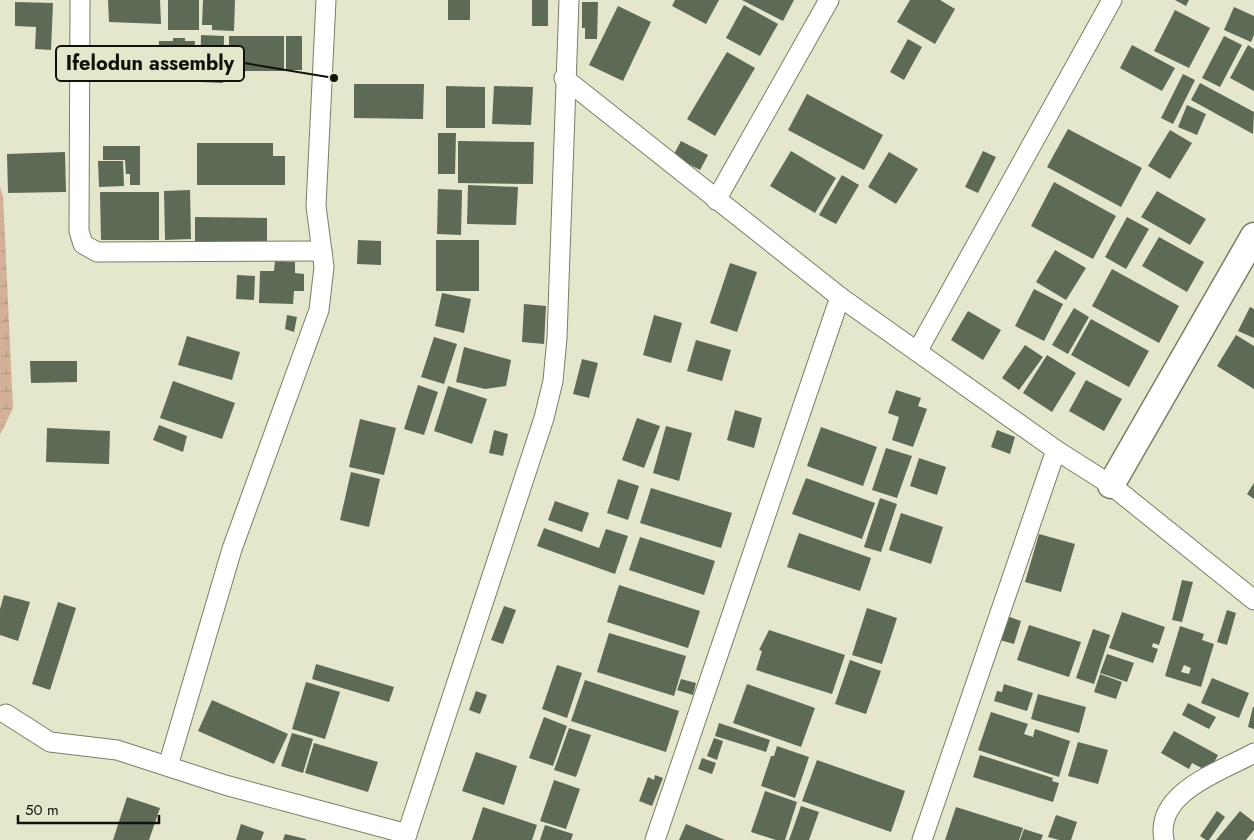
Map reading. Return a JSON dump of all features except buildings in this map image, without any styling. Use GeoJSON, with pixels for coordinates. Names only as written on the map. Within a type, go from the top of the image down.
{"type":"FeatureCollection","features":[{"type":"Feature","properties":{"kind":"street"},"geometry":{"type":"LineString","coordinates":[[80,0],[79,231],[83,244],[97,252],[322,251]]}},
{"type":"Feature","properties":{"kind":"street"},"geometry":{"type":"LineString","coordinates":[[168,766],[232,549],[319,310],[324,267],[316,206],[326,0]]}},
{"type":"Feature","properties":{"kind":"street"},"geometry":{"type":"LineString","coordinates":[[6,714],[50,742],[117,750],[225,785],[406,837],[544,418],[553,381],[557,338],[568,0]]}},
{"type":"Feature","properties":{"kind":"street"},"geometry":{"type":"LineString","coordinates":[[716,200],[829,0]]}},
{"type":"Feature","properties":{"kind":"street"},"geometry":{"type":"LineString","coordinates":[[918,350],[1112,0]]}},
{"type":"Feature","properties":{"kind":"street"},"geometry":{"type":"LineString","coordinates":[[564,78],[840,297],[918,350],[1056,450],[1112,485],[1254,600]]}},
{"type":"Feature","properties":{"kind":"street"},"geometry":{"type":"LineString","coordinates":[[1112,485],[1254,236]]}},
{"type":"Feature","properties":{"kind":"street"},"geometry":{"type":"LineString","coordinates":[[655,840],[840,297]]}},
{"type":"Feature","properties":{"kind":"street"},"geometry":{"type":"LineString","coordinates":[[922,840],[1056,450]]}},
{"type":"Feature","properties":{"kind":"street"},"geometry":{"type":"LineString","coordinates":[[1164,840],[1165,818],[1178,796],[1194,782],[1221,771],[1254,753]]}},
{"type":"Feature","properties":{"kind":"green space"},"geometry":{"type":"Polygon","coordinates":[[[0,187],[3,196],[13,408],[0,435],[0,187]]]}},
{"type":"Feature","properties":{"kind":"place","name":"Ifelodun assembly"},"geometry":{"type":"Point","coordinates":[334,78]}}]}
